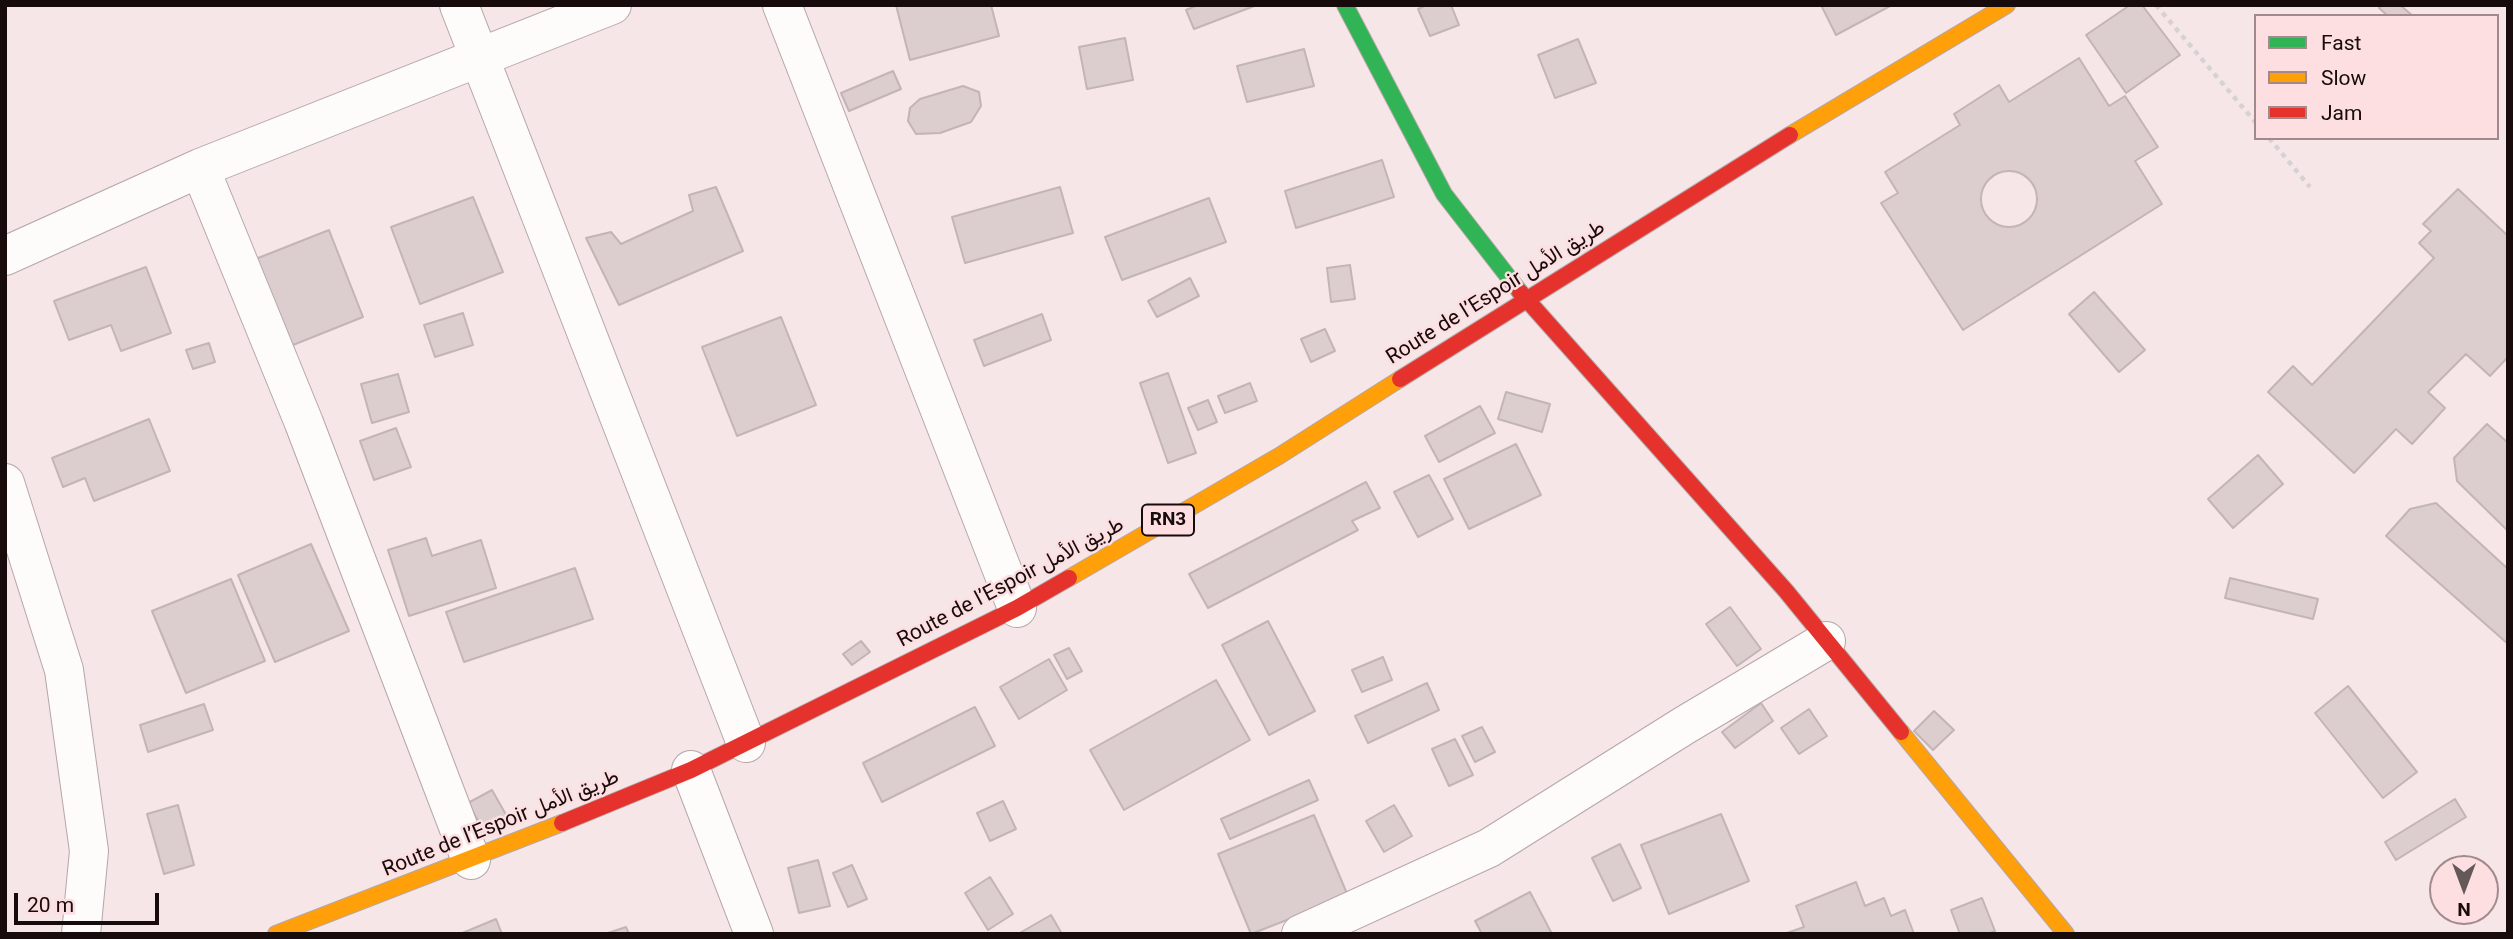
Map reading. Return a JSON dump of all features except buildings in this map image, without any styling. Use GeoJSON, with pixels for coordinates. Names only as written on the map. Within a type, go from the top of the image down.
{"type":"FeatureCollection","features":[{"type":"Feature","properties":{"kind":"main road"},"geometry":{"type":"LineString","coordinates":[[1345,5],[1444,194],[1525,299],[1786,591],[2065,934]]}},
{"type":"Feature","properties":{"kind":"main road","name":"Route de l’Espoir طريق الأمل"},"geometry":{"type":"LineString","coordinates":[[276,934],[471,860],[691,770],[1017,608],[1279,456],[1525,299],[2007,5]]}},
{"type":"Feature","properties":{"kind":"street"},"geometry":{"type":"LineString","coordinates":[[459,5],[747,743]]}},
{"type":"Feature","properties":{"kind":"street"},"geometry":{"type":"LineString","coordinates":[[5,256],[200,168],[612,5]]}},
{"type":"Feature","properties":{"kind":"street"},"geometry":{"type":"LineString","coordinates":[[782,5],[1017,608]]}},
{"type":"Feature","properties":{"kind":"street"},"geometry":{"type":"LineString","coordinates":[[200,168],[309,436],[471,860]]}},
{"type":"Feature","properties":{"kind":"street"},"geometry":{"type":"LineString","coordinates":[[5,483],[64,670],[89,851],[81,934]]}},
{"type":"Feature","properties":{"kind":"street"},"geometry":{"type":"LineString","coordinates":[[1301,934],[1489,848],[1826,640]]}},
{"type":"Feature","properties":{"kind":"street"},"geometry":{"type":"LineString","coordinates":[[691,770],[754,934]]}},
{"type":"Feature","properties":{"kind":"path"},"geometry":{"type":"LineString","coordinates":[[2156,5],[2254,121]]}},
{"type":"Feature","properties":{"kind":"path"},"geometry":{"type":"LineString","coordinates":[[2271,140],[2310,187]]}},
{"type":"Feature","properties":{"kind":"traffic: fast"},"geometry":{"type":"LineString","coordinates":[[1345,5],[1444,194],[1520,292]]}},
{"type":"Feature","properties":{"kind":"traffic: slow"},"geometry":{"type":"LineString","coordinates":[[1790,135],[2007,5]]}},
{"type":"Feature","properties":{"kind":"traffic: slow"},"geometry":{"type":"LineString","coordinates":[[1069,578],[1279,456],[1400,379]]}},
{"type":"Feature","properties":{"kind":"traffic: slow"},"geometry":{"type":"LineString","coordinates":[[1901,732],[2066,934]]}},
{"type":"Feature","properties":{"kind":"traffic: slow"},"geometry":{"type":"LineString","coordinates":[[276,934],[562,823]]}},
{"type":"Feature","properties":{"kind":"traffic: jam"},"geometry":{"type":"LineString","coordinates":[[1400,379],[1790,135]]}},
{"type":"Feature","properties":{"kind":"traffic: jam"},"geometry":{"type":"LineString","coordinates":[[1520,292],[1786,591],[1901,732]]}},
{"type":"Feature","properties":{"kind":"traffic: jam"},"geometry":{"type":"LineString","coordinates":[[562,823],[691,770],[1017,608],[1069,578]]}}]}
